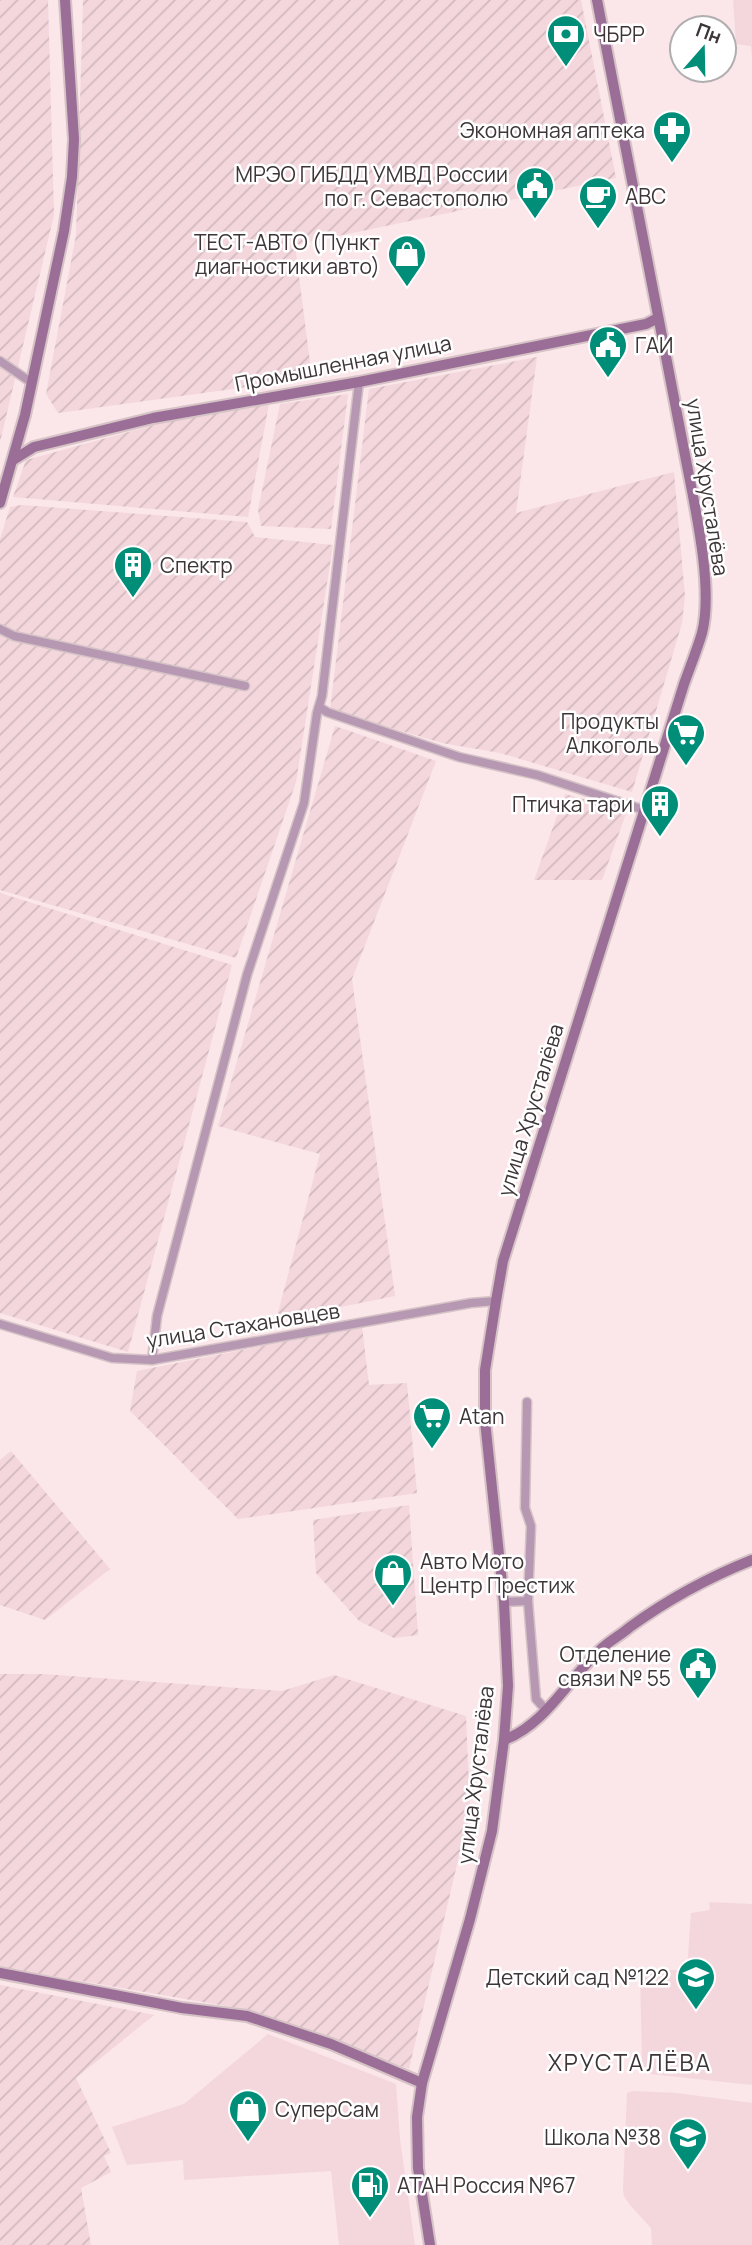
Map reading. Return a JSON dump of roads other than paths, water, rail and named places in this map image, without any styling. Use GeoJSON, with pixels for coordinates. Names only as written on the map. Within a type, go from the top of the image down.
{"type":"FeatureCollection","features":[{"type":"Feature","properties":{"kind":"main road"},"geometry":{"type":"LineString","coordinates":[[0,503],[25,415],[64,231],[72,177],[73,127],[65,0]]}},
{"type":"Feature","properties":{"kind":"main road","name":"улица Хрусталёва"},"geometry":{"type":"LineString","coordinates":[[430,2245],[417,2150],[417,2117],[422,2083],[492,1831],[508,1686],[504,1602],[485,1421],[485,1370],[496,1301],[507,1250],[702,631],[706,592],[696,513],[597,0]]}},
{"type":"Feature","properties":{"kind":"main road","name":"Промышленная улица"},"geometry":{"type":"LineString","coordinates":[[13,460],[34,447],[153,418],[359,382],[646,324],[658,318]]}},
{"type":"Feature","properties":{"kind":"main road"},"geometry":{"type":"LineString","coordinates":[[25,415],[25,433],[34,447]]}},
{"type":"Feature","properties":{"kind":"main road"},"geometry":{"type":"LineString","coordinates":[[503,1740],[520,1734],[546,1710],[600,1650],[660,1605],[709,1577],[752,1560]]}},
{"type":"Feature","properties":{"kind":"main road"},"geometry":{"type":"LineString","coordinates":[[0,1973],[182,2008],[236,2013],[331,2044],[422,2083]]}},
{"type":"Feature","properties":{"kind":"street"},"geometry":{"type":"LineString","coordinates":[[0,361],[32,383]]}},
{"type":"Feature","properties":{"kind":"street"},"geometry":{"type":"LineString","coordinates":[[152,1360],[157,1316],[247,975],[304,803],[322,696],[359,382]]}},
{"type":"Feature","properties":{"kind":"street"},"geometry":{"type":"LineString","coordinates":[[0,629],[14,636],[245,686]]}},
{"type":"Feature","properties":{"kind":"street"},"geometry":{"type":"LineString","coordinates":[[319,707],[458,757],[537,775],[644,810]]}},
{"type":"Feature","properties":{"kind":"street","name":"улица Стахановцев"},"geometry":{"type":"LineString","coordinates":[[0,1324],[112,1358],[152,1360],[471,1303],[496,1301]]}},
{"type":"Feature","properties":{"kind":"street"},"geometry":{"type":"LineString","coordinates":[[527,1402],[525,1508],[531,1526],[528,1601],[536,1699],[546,1710]]}},
{"type":"Feature","properties":{"kind":"street"},"geometry":{"type":"LineString","coordinates":[[504,1602],[528,1601]]}},
{"type":"Feature","properties":{"kind":"place","name":"ЧБРР"},"geometry":{"type":"Point","coordinates":[566,68]}},
{"type":"Feature","properties":{"kind":"place","name":"Экономная аптека"},"geometry":{"type":"Point","coordinates":[672,164]}},
{"type":"Feature","properties":{"kind":"place","name":"МРЭО ГИБДД УМВД России по г. Севастополю"},"geometry":{"type":"Point","coordinates":[535,220]}},
{"type":"Feature","properties":{"kind":"place","name":"АВС"},"geometry":{"type":"Point","coordinates":[598,230]}},
{"type":"Feature","properties":{"kind":"place","name":"ТЕСТ-АВТО (Пункт диагностики авто)"},"geometry":{"type":"Point","coordinates":[407,288]}},
{"type":"Feature","properties":{"kind":"place","name":"ГАИ"},"geometry":{"type":"Point","coordinates":[608,379]}},
{"type":"Feature","properties":{"kind":"place","name":"Спектр"},"geometry":{"type":"Point","coordinates":[133,599]}},
{"type":"Feature","properties":{"kind":"place","name":"Продукты Алкоголь"},"geometry":{"type":"Point","coordinates":[686,767]}},
{"type":"Feature","properties":{"kind":"place","name":"Птичка тари"},"geometry":{"type":"Point","coordinates":[660,838]}},
{"type":"Feature","properties":{"kind":"place","name":"Atan"},"geometry":{"type":"Point","coordinates":[432,1450]}},
{"type":"Feature","properties":{"kind":"place","name":"Авто Мото Центр Престиж"},"geometry":{"type":"Point","coordinates":[393,1607]}},
{"type":"Feature","properties":{"kind":"place","name":"Отделение связи № 55"},"geometry":{"type":"Point","coordinates":[698,1700]}},
{"type":"Feature","properties":{"kind":"place","name":"Детский сад №122"},"geometry":{"type":"Point","coordinates":[696,2011]}},
{"type":"Feature","properties":{"kind":"place","name":"СуперСам"},"geometry":{"type":"Point","coordinates":[248,2143]}},
{"type":"Feature","properties":{"kind":"place","name":"Школа №38"},"geometry":{"type":"Point","coordinates":[688,2171]}},
{"type":"Feature","properties":{"kind":"place","name":"АТАН Россия №67"},"geometry":{"type":"Point","coordinates":[370,2219]}},
{"type":"Feature","properties":{"kind":"district","name":"ХРУСТАЛЁВА"},"geometry":{"type":"Point","coordinates":[630,2062]}}]}
